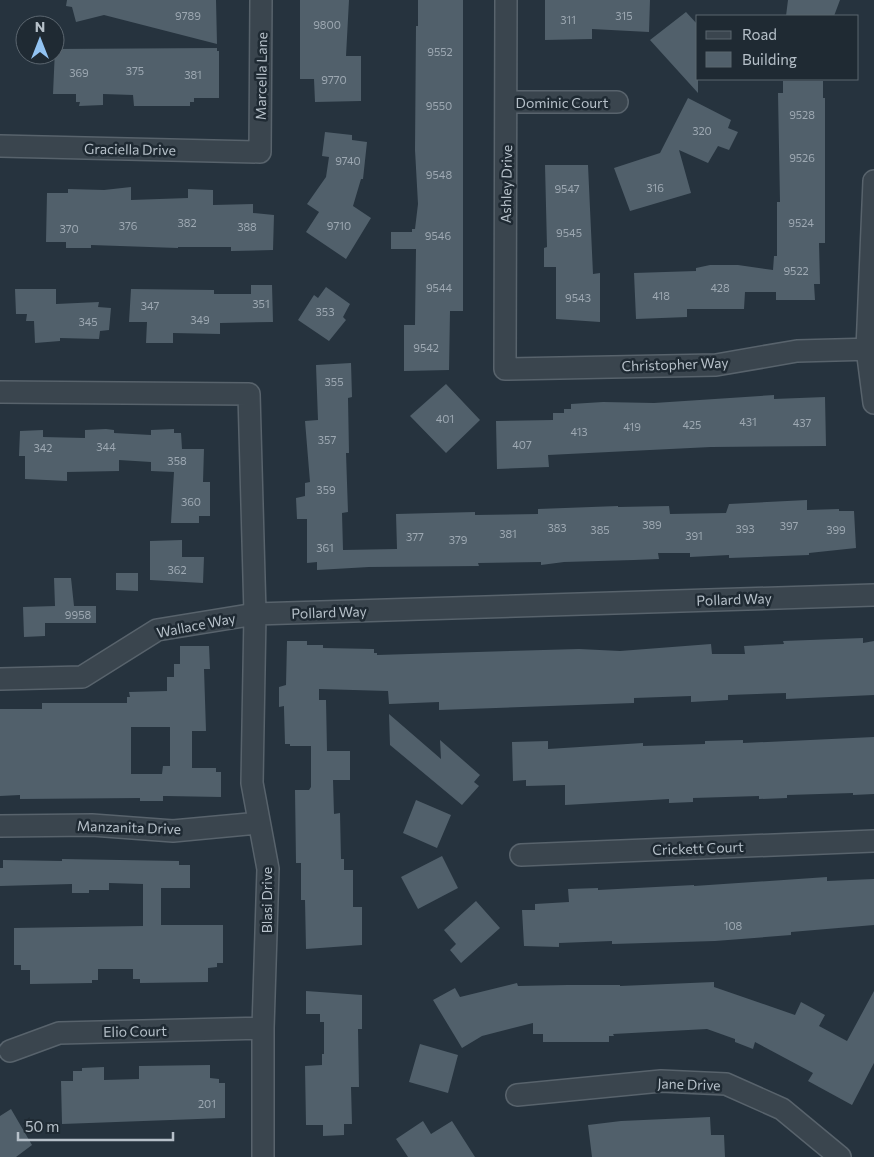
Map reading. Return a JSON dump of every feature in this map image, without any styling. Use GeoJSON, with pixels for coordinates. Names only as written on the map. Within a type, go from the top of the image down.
{"type":"FeatureCollection","features":[{"type":"Feature","properties":{"kind":"street","name":"Marcella Lane"},"geometry":{"type":"LineString","coordinates":[[260,152],[261,0]]}},
{"type":"Feature","properties":{"kind":"street","name":"Ashley Drive"},"geometry":{"type":"LineString","coordinates":[[504,369],[507,102],[506,0]]}},
{"type":"Feature","properties":{"kind":"street","name":"Dominic Court"},"geometry":{"type":"LineString","coordinates":[[507,102],[618,102]]}},
{"type":"Feature","properties":{"kind":"street","name":"Graciella Drive"},"geometry":{"type":"LineString","coordinates":[[0,146],[260,152]]}},
{"type":"Feature","properties":{"kind":"street"},"geometry":{"type":"LineString","coordinates":[[874,181],[870,349],[874,403]]}},
{"type":"Feature","properties":{"kind":"street","name":"Christopher Way"},"geometry":{"type":"LineString","coordinates":[[504,369],[716,365],[797,351],[870,349]]}},
{"type":"Feature","properties":{"kind":"street"},"geometry":{"type":"LineString","coordinates":[[0,392],[250,394],[255,614]]}},
{"type":"Feature","properties":{"kind":"street","name":"Pollard Way"},"geometry":{"type":"LineString","coordinates":[[255,614],[874,595]]}},
{"type":"Feature","properties":{"kind":"street","name":"Wallace Way"},"geometry":{"type":"LineString","coordinates":[[0,679],[82,677],[157,630],[255,614]]}},
{"type":"Feature","properties":{"kind":"street","name":"Blasi Drive"},"geometry":{"type":"LineString","coordinates":[[255,614],[252,783],[268,869],[263,1028],[263,1157]]}},
{"type":"Feature","properties":{"kind":"street","name":"Manzanita Drive"},"geometry":{"type":"LineString","coordinates":[[0,826],[92,824],[173,831],[259,824]]}},
{"type":"Feature","properties":{"kind":"street","name":"Crickett Court"},"geometry":{"type":"LineString","coordinates":[[521,854],[874,841]]}},
{"type":"Feature","properties":{"kind":"street","name":"Elio Court"},"geometry":{"type":"LineString","coordinates":[[10,1052],[59,1033],[263,1028]]}},
{"type":"Feature","properties":{"kind":"street","name":"Jane Drive"},"geometry":{"type":"LineString","coordinates":[[517,1095],[661,1082],[726,1084],[782,1109],[840,1157]]}},
{"type":"Feature","properties":{"kind":"building"},"geometry":{"type":"Polygon","coordinates":[[[67,0],[216,0],[217,44],[104,15],[76,22],[72,7],[66,6],[67,0]]]}},
{"type":"Feature","properties":{"kind":"building"},"geometry":{"type":"Polygon","coordinates":[[[300,0],[349,0],[346,56],[361,56],[361,101],[315,102],[314,79],[300,79],[300,0]]]}},
{"type":"Feature","properties":{"kind":"building"},"geometry":{"type":"Polygon","coordinates":[[[418,0],[463,0],[463,311],[450,311],[449,370],[404,371],[404,325],[415,325],[416,249],[391,249],[391,232],[412,232],[412,229],[415,229],[418,204],[415,150],[418,0]]]}},
{"type":"Feature","properties":{"kind":"building"},"geometry":{"type":"Polygon","coordinates":[[[545,0],[650,0],[649,32],[592,29],[592,39],[545,40],[545,0]]]}},
{"type":"Feature","properties":{"kind":"building"},"geometry":{"type":"Polygon","coordinates":[[[788,0],[840,0],[834,15],[786,15],[788,0]]]}},
{"type":"Feature","properties":{"kind":"building"},"geometry":{"type":"Polygon","coordinates":[[[686,12],[696,23],[696,80],[698,80],[698,93],[650,40],[686,12]]]}},
{"type":"Feature","properties":{"kind":"building"},"geometry":{"type":"Polygon","coordinates":[[[217,48],[217,51],[219,51],[219,98],[194,98],[194,102],[190,102],[190,106],[134,106],[133,95],[103,94],[103,105],[79,106],[80,102],[76,102],[76,94],[53,94],[54,65],[65,65],[65,49],[217,48]]]}},
{"type":"Feature","properties":{"kind":"building"},"geometry":{"type":"Polygon","coordinates":[[[783,81],[823,81],[823,98],[825,98],[825,243],[819,243],[820,284],[814,284],[815,300],[776,300],[776,292],[745,292],[744,309],[687,309],[687,317],[636,319],[634,273],[696,271],[696,268],[710,265],[738,265],[773,270],[774,256],[777,256],[777,202],[780,202],[778,93],[783,93],[783,81]]]}},
{"type":"Feature","properties":{"kind":"building"},"geometry":{"type":"Polygon","coordinates":[[[688,98],[731,120],[728,128],[738,132],[729,150],[718,146],[708,163],[679,150],[691,193],[630,211],[614,168],[660,153],[688,98]]]}},
{"type":"Feature","properties":{"kind":"building"},"geometry":{"type":"Polygon","coordinates":[[[325,132],[352,135],[352,140],[367,142],[363,179],[361,179],[353,206],[371,218],[346,259],[306,232],[319,212],[307,204],[326,177],[329,157],[322,156],[325,132]]]}},
{"type":"Feature","properties":{"kind":"building"},"geometry":{"type":"Polygon","coordinates":[[[545,165],[588,165],[593,274],[600,273],[600,322],[556,319],[556,267],[544,267],[544,248],[547,247],[545,165]]]}},
{"type":"Feature","properties":{"kind":"building"},"geometry":{"type":"Polygon","coordinates":[[[131,187],[131,200],[188,198],[188,189],[213,190],[213,205],[253,204],[253,213],[274,215],[273,250],[231,251],[231,247],[178,248],[91,245],[91,248],[66,248],[66,242],[46,242],[47,193],[68,193],[68,189],[104,190],[131,187]]]}},
{"type":"Feature","properties":{"kind":"building"},"geometry":{"type":"Polygon","coordinates":[[[251,285],[272,285],[273,322],[220,323],[220,334],[173,333],[173,343],[146,343],[147,322],[129,322],[131,289],[214,290],[214,294],[251,294],[251,285]]]}},
{"type":"Feature","properties":{"kind":"building"},"geometry":{"type":"Polygon","coordinates":[[[326,287],[350,304],[343,317],[346,320],[329,341],[298,320],[314,295],[318,298],[326,287]]]}},
{"type":"Feature","properties":{"kind":"building"},"geometry":{"type":"Polygon","coordinates":[[[15,289],[56,289],[56,304],[99,302],[98,307],[111,308],[109,330],[100,331],[99,339],[60,338],[60,341],[35,343],[34,321],[26,321],[27,314],[16,314],[15,289]]]}},
{"type":"Feature","properties":{"kind":"building"},"geometry":{"type":"Polygon","coordinates":[[[351,363],[352,397],[348,398],[349,453],[346,453],[348,512],[342,513],[343,550],[397,549],[396,514],[475,512],[475,515],[538,514],[538,509],[618,506],[669,506],[670,514],[726,513],[729,504],[807,500],[807,510],[839,509],[839,511],[854,511],[856,548],[809,553],[809,555],[729,558],[729,555],[690,557],[690,553],[658,553],[659,559],[564,562],[541,565],[541,562],[478,563],[479,566],[369,567],[317,570],[317,562],[307,563],[307,519],[297,519],[296,498],[305,496],[305,483],[310,482],[305,421],[318,420],[316,365],[351,363]]]}},
{"type":"Feature","properties":{"kind":"building"},"geometry":{"type":"Polygon","coordinates":[[[446,384],[480,420],[446,453],[410,416],[446,384]]]}},
{"type":"Feature","properties":{"kind":"building"},"geometry":{"type":"Polygon","coordinates":[[[774,395],[774,399],[825,397],[826,446],[711,447],[548,455],[549,467],[497,469],[496,421],[553,420],[553,413],[564,413],[564,409],[571,409],[571,404],[603,402],[654,403],[774,395]]]}},
{"type":"Feature","properties":{"kind":"building"},"geometry":{"type":"Polygon","coordinates":[[[174,429],[174,433],[181,433],[182,449],[204,449],[203,482],[210,482],[210,516],[199,516],[199,523],[171,523],[174,472],[151,471],[151,462],[119,460],[119,471],[67,472],[67,481],[25,479],[25,456],[19,456],[20,431],[43,430],[43,437],[85,438],[85,430],[114,430],[114,433],[151,435],[151,430],[174,429]]]}},
{"type":"Feature","properties":{"kind":"building"},"geometry":{"type":"Polygon","coordinates":[[[182,540],[182,557],[204,557],[203,583],[150,580],[150,541],[182,540]]]}},
{"type":"Feature","properties":{"kind":"building"},"geometry":{"type":"Polygon","coordinates":[[[116,573],[138,573],[138,591],[116,590],[116,573]]]}},
{"type":"Feature","properties":{"kind":"building"},"geometry":{"type":"Polygon","coordinates":[[[54,578],[71,578],[74,606],[96,606],[96,623],[45,623],[45,636],[24,637],[23,607],[55,606],[54,578]]]}},
{"type":"Feature","properties":{"kind":"building"},"geometry":{"type":"Polygon","coordinates":[[[863,638],[863,643],[874,641],[874,695],[786,699],[786,693],[728,695],[728,700],[691,702],[691,696],[634,698],[634,703],[439,710],[439,702],[389,704],[388,691],[319,689],[319,700],[326,700],[327,751],[350,751],[350,780],[333,780],[334,814],[340,813],[341,859],[344,859],[344,870],[353,870],[353,907],[362,907],[362,945],[306,949],[305,900],[301,900],[301,863],[296,863],[295,790],[309,790],[311,787],[311,746],[290,746],[290,744],[285,744],[284,706],[279,707],[279,687],[286,685],[287,641],[307,641],[307,645],[323,645],[323,648],[374,649],[374,653],[377,653],[377,655],[579,649],[620,651],[711,644],[712,654],[745,654],[744,646],[784,644],[783,641],[863,638]]]}},
{"type":"Feature","properties":{"kind":"building"},"geometry":{"type":"Polygon","coordinates":[[[180,646],[209,646],[210,669],[204,669],[206,731],[192,731],[192,768],[216,768],[216,772],[221,772],[221,797],[163,796],[163,801],[140,801],[140,798],[20,799],[20,795],[0,796],[0,709],[42,709],[42,703],[127,703],[127,697],[130,697],[129,692],[167,691],[167,677],[174,677],[174,664],[180,664],[180,646]],[[131,727],[131,774],[162,774],[163,766],[170,766],[170,727],[131,727]]]}},
{"type":"Feature","properties":{"kind":"building"},"geometry":{"type":"Polygon","coordinates":[[[389,714],[441,759],[440,740],[480,775],[474,782],[479,786],[462,805],[390,745],[389,714]]]}},
{"type":"Feature","properties":{"kind":"building"},"geometry":{"type":"Polygon","coordinates":[[[874,737],[874,794],[787,795],[787,798],[759,799],[759,796],[693,798],[693,802],[669,803],[669,799],[565,805],[565,785],[526,786],[526,780],[513,781],[512,742],[548,741],[548,749],[643,743],[643,746],[705,744],[705,741],[743,740],[743,743],[874,737]]]}},
{"type":"Feature","properties":{"kind":"building"},"geometry":{"type":"Polygon","coordinates":[[[416,800],[451,815],[437,848],[403,833],[416,800]]]}},
{"type":"Feature","properties":{"kind":"building"},"geometry":{"type":"Polygon","coordinates":[[[442,856],[458,888],[418,909],[401,877],[442,856]]]}},
{"type":"Feature","properties":{"kind":"building"},"geometry":{"type":"Polygon","coordinates":[[[62,859],[179,861],[179,865],[190,865],[190,888],[161,888],[161,925],[223,925],[223,963],[217,963],[217,967],[208,968],[208,982],[140,983],[140,979],[133,979],[133,969],[98,969],[98,980],[92,980],[92,983],[30,984],[30,970],[21,970],[21,965],[14,965],[14,928],[143,926],[143,884],[109,883],[109,890],[89,890],[89,893],[72,893],[72,884],[0,886],[0,868],[3,868],[3,860],[62,861],[62,859]]]}},
{"type":"Feature","properties":{"kind":"building"},"geometry":{"type":"Polygon","coordinates":[[[827,877],[827,881],[874,879],[874,925],[791,932],[791,935],[715,941],[612,944],[612,941],[559,943],[559,947],[524,946],[522,910],[535,910],[535,904],[569,902],[568,889],[598,888],[598,890],[694,886],[827,877]]]}},
{"type":"Feature","properties":{"kind":"building"},"geometry":{"type":"Polygon","coordinates":[[[476,901],[500,928],[461,963],[450,950],[456,944],[444,930],[476,901]]]}},
{"type":"Feature","properties":{"kind":"building"},"geometry":{"type":"Polygon","coordinates":[[[714,982],[714,987],[795,1015],[801,1002],[825,1015],[819,1026],[847,1041],[874,991],[874,1063],[852,1105],[808,1081],[813,1073],[755,1042],[753,1049],[735,1042],[735,1039],[707,1029],[613,1034],[614,1036],[609,1036],[609,1042],[543,1042],[543,1034],[533,1034],[533,1023],[482,1036],[462,1048],[433,1000],[455,988],[460,997],[517,983],[518,986],[620,986],[714,982]]]}},
{"type":"Feature","properties":{"kind":"building"},"geometry":{"type":"Polygon","coordinates":[[[306,991],[362,995],[362,1029],[358,1029],[359,1087],[351,1087],[352,1124],[344,1124],[344,1135],[323,1136],[323,1125],[306,1125],[305,1066],[322,1065],[324,1022],[320,1022],[320,1014],[306,1014],[306,991]]]}},
{"type":"Feature","properties":{"kind":"building"},"geometry":{"type":"Polygon","coordinates":[[[420,1044],[458,1055],[448,1093],[409,1082],[420,1044]]]}},
{"type":"Feature","properties":{"kind":"building"},"geometry":{"type":"Polygon","coordinates":[[[210,1065],[210,1078],[219,1079],[219,1083],[225,1083],[225,1118],[62,1124],[61,1081],[73,1081],[73,1071],[82,1071],[82,1068],[104,1067],[104,1080],[139,1079],[139,1066],[210,1065]]]}},
{"type":"Feature","properties":{"kind":"building"},"geometry":{"type":"Polygon","coordinates":[[[11,1109],[32,1145],[16,1157],[0,1157],[0,1116],[11,1109]]]}},
{"type":"Feature","properties":{"kind":"building"},"geometry":{"type":"Polygon","coordinates":[[[710,1117],[711,1135],[724,1135],[725,1157],[592,1157],[588,1125],[621,1121],[710,1117]]]}},
{"type":"Feature","properties":{"kind":"building"},"geometry":{"type":"Polygon","coordinates":[[[423,1121],[431,1134],[452,1121],[475,1157],[408,1157],[396,1139],[423,1121]]]}}]}
